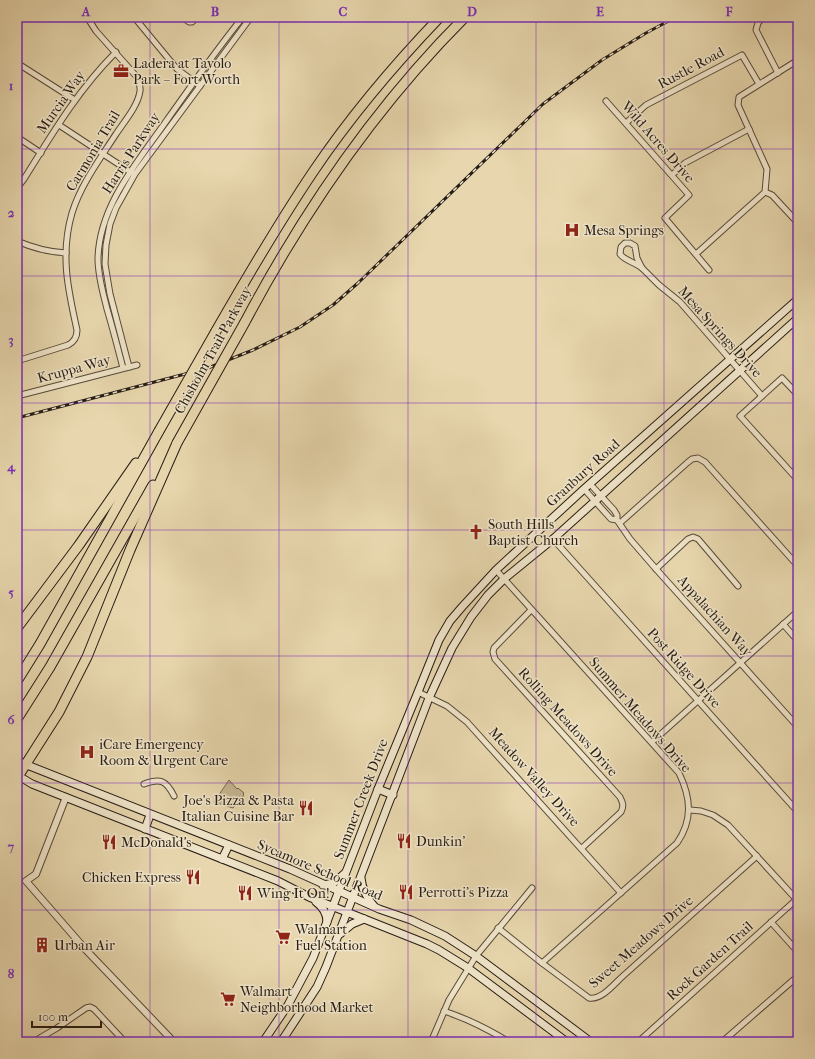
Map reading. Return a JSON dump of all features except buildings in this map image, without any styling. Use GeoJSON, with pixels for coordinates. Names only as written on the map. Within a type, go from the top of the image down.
{"type":"FeatureCollection","features":[{"type":"Feature","properties":{"kind":"highway","name":"Chisholm Trail Parkway"},"geometry":{"type":"LineString","coordinates":[[17,681],[40,644],[216,331],[280,223],[333,144],[380,84],[440,17]]}},
{"type":"Feature","properties":{"kind":"highway","name":"Chisholm Trail Parkway"},"geometry":{"type":"LineString","coordinates":[[17,719],[50,667],[286,247],[329,182],[404,83],[465,17]]}},
{"type":"Feature","properties":{"kind":"highway"},"geometry":{"type":"LineString","coordinates":[[17,628],[79,545],[115,491],[159,431]]}},
{"type":"Feature","properties":{"kind":"highway"},"geometry":{"type":"LineString","coordinates":[[18,777],[21,763],[59,712],[87,657],[128,556],[177,443]]}},
{"type":"Feature","properties":{"kind":"main road","name":"Granbury Road"},"geometry":{"type":"LineString","coordinates":[[418,692],[439,640],[450,621],[496,570],[584,489],[798,299]]}},
{"type":"Feature","properties":{"kind":"main road","name":"Granbury Road"},"geometry":{"type":"LineString","coordinates":[[430,698],[452,648],[471,617],[488,595],[504,578],[553,539],[595,502],[798,318]]}},
{"type":"Feature","properties":{"kind":"main road","name":"Summer Creek Drive"},"geometry":{"type":"LineString","coordinates":[[263,1042],[288,1005],[313,958],[334,907],[378,789],[418,692]]}},
{"type":"Feature","properties":{"kind":"main road","name":"Summer Creek Drive"},"geometry":{"type":"LineString","coordinates":[[280,1042],[317,987],[326,967],[430,698]]}},
{"type":"Feature","properties":{"kind":"main road","name":"Sycamore School Road"},"geometry":{"type":"LineString","coordinates":[[21,763],[290,869],[322,885],[379,909],[411,920],[445,936],[476,956],[591,1042]]}},
{"type":"Feature","properties":{"kind":"main road","name":"Sycamore School Road"},"geometry":{"type":"LineString","coordinates":[[18,777],[144,829],[278,881],[309,897],[427,944],[447,954],[468,968],[567,1042]]}},
{"type":"Feature","properties":{"kind":"main road"},"geometry":{"type":"LineString","coordinates":[[378,789],[393,795]]}},
{"type":"Feature","properties":{"kind":"main road"},"geometry":{"type":"LineString","coordinates":[[144,829],[150,814]]}},
{"type":"Feature","properties":{"kind":"main road"},"geometry":{"type":"LineString","coordinates":[[222,859],[229,845]]}},
{"type":"Feature","properties":{"kind":"main road"},"geometry":{"type":"LineString","coordinates":[[322,885],[337,882],[348,870]]}},
{"type":"Feature","properties":{"kind":"main road"},"geometry":{"type":"LineString","coordinates":[[361,876],[363,890],[369,900],[379,909]]}},
{"type":"Feature","properties":{"kind":"main road"},"geometry":{"type":"LineString","coordinates":[[309,897],[322,907],[327,917],[327,925]]}},
{"type":"Feature","properties":{"kind":"main road"},"geometry":{"type":"LineString","coordinates":[[339,936],[348,926],[364,919]]}},
{"type":"Feature","properties":{"kind":"main road"},"geometry":{"type":"LineString","coordinates":[[288,1005],[300,1013]]}},
{"type":"Feature","properties":{"kind":"street","name":"Carmonia Trail"},"geometry":{"type":"LineString","coordinates":[[17,361],[68,345],[75,340],[77,330],[66,274],[68,232],[80,191],[130,113],[137,101],[140,91],[139,83],[136,77],[116,52],[96,31],[87,17]]}},
{"type":"Feature","properties":{"kind":"street"},"geometry":{"type":"LineString","coordinates":[[134,17],[177,70],[200,86]]}},
{"type":"Feature","properties":{"kind":"street"},"geometry":{"type":"LineString","coordinates":[[182,17],[189,22],[192,22],[197,17]]}},
{"type":"Feature","properties":{"kind":"street","name":"Harris Parkway"},"geometry":{"type":"LineString","coordinates":[[129,367],[106,277],[105,258],[110,224],[133,173],[194,82],[243,17]]}},
{"type":"Feature","properties":{"kind":"street","name":"Harris Parkway"},"geometry":{"type":"LineString","coordinates":[[123,368],[100,281],[98,260],[100,238],[106,218],[121,187],[200,86],[251,17]]}},
{"type":"Feature","properties":{"kind":"street"},"geometry":{"type":"LineString","coordinates":[[763,17],[758,23],[756,30],[778,73]]}},
{"type":"Feature","properties":{"kind":"street","name":"Murcia Way"},"geometry":{"type":"LineString","coordinates":[[17,188],[75,100],[116,52]]}},
{"type":"Feature","properties":{"kind":"street","name":"Rustle Road"},"geometry":{"type":"LineString","coordinates":[[626,123],[646,105],[742,55],[759,84]]}},
{"type":"Feature","properties":{"kind":"street"},"geometry":{"type":"LineString","coordinates":[[696,254],[765,192],[767,169],[738,105],[740,97],[798,60]]}},
{"type":"Feature","properties":{"kind":"street"},"geometry":{"type":"LineString","coordinates":[[17,63],[75,100]]}},
{"type":"Feature","properties":{"kind":"street","name":"Wild Acres Drive"},"geometry":{"type":"LineString","coordinates":[[606,101],[689,195],[665,218],[709,270]]}},
{"type":"Feature","properties":{"kind":"street"},"geometry":{"type":"LineString","coordinates":[[59,125],[133,173]]}},
{"type":"Feature","properties":{"kind":"street"},"geometry":{"type":"LineString","coordinates":[[672,175],[685,163],[749,128]]}},
{"type":"Feature","properties":{"kind":"street"},"geometry":{"type":"LineString","coordinates":[[17,136],[41,153]]}},
{"type":"Feature","properties":{"kind":"street"},"geometry":{"type":"LineString","coordinates":[[765,192],[772,195],[798,223]]}},
{"type":"Feature","properties":{"kind":"street"},"geometry":{"type":"LineString","coordinates":[[17,241],[48,252],[66,253]]}},
{"type":"Feature","properties":{"kind":"street","name":"Mesa Springs Drive"},"geometry":{"type":"LineString","coordinates":[[642,268],[637,258],[634,246],[630,243],[626,243],[622,246],[620,251],[622,257],[634,262],[642,268],[659,285],[680,302],[762,396]]}},
{"type":"Feature","properties":{"kind":"street","name":"Kruppa Way"},"geometry":{"type":"LineString","coordinates":[[17,396],[137,365]]}},
{"type":"Feature","properties":{"kind":"street"},"geometry":{"type":"LineString","coordinates":[[798,395],[782,378],[740,416],[798,480]]}},
{"type":"Feature","properties":{"kind":"street"},"geometry":{"type":"LineString","coordinates":[[618,521],[692,459],[698,458],[705,462],[798,566]]}},
{"type":"Feature","properties":{"kind":"street","name":"Appalachian Way"},"geometry":{"type":"LineString","coordinates":[[590,484],[617,515],[618,521],[630,539],[798,727]]}},
{"type":"Feature","properties":{"kind":"street","name":"Appalachian Way"},"geometry":{"type":"LineString","coordinates":[[584,489],[611,519],[618,521]]}},
{"type":"Feature","properties":{"kind":"street"},"geometry":{"type":"LineString","coordinates":[[656,569],[688,539],[693,537],[698,539],[738,586]]}},
{"type":"Feature","properties":{"kind":"street","name":"Post Ridge Drive"},"geometry":{"type":"LineString","coordinates":[[553,539],[798,812]]}},
{"type":"Feature","properties":{"kind":"street","name":"Summer Meadows Drive"},"geometry":{"type":"LineString","coordinates":[[496,570],[679,773],[685,785],[690,810],[684,833],[677,843],[542,963]]}},
{"type":"Feature","properties":{"kind":"street","name":"Rolling Meadows Drive"},"geometry":{"type":"LineString","coordinates":[[531,610],[494,648],[494,659],[620,797],[623,803],[621,812],[582,848]]}},
{"type":"Feature","properties":{"kind":"street"},"geometry":{"type":"LineString","coordinates":[[652,742],[798,611]]}},
{"type":"Feature","properties":{"kind":"street"},"geometry":{"type":"LineString","coordinates":[[783,624],[798,641]]}},
{"type":"Feature","properties":{"kind":"street","name":"Meadow Valley Drive"},"geometry":{"type":"LineString","coordinates":[[418,692],[447,706],[467,722],[621,893]]}},
{"type":"Feature","properties":{"kind":"street"},"geometry":{"type":"LineString","coordinates":[[144,784],[153,781],[161,781],[169,786],[174,796]]}},
{"type":"Feature","properties":{"kind":"street"},"geometry":{"type":"LineString","coordinates":[[66,797],[36,874],[26,881],[86,950],[174,1042]]}},
{"type":"Feature","properties":{"kind":"street"},"geometry":{"type":"LineString","coordinates":[[690,810],[701,811],[713,815],[724,822],[797,898]]}},
{"type":"Feature","properties":{"kind":"street","name":"Sweet Meadows Drive"},"geometry":{"type":"LineString","coordinates":[[498,928],[589,998],[596,998],[602,995],[757,856]]}},
{"type":"Feature","properties":{"kind":"street"},"geometry":{"type":"LineString","coordinates":[[431,1042],[449,1000],[468,968],[498,928],[532,888]]}},
{"type":"Feature","properties":{"kind":"street","name":"Rock Garden Trail"},"geometry":{"type":"LineString","coordinates":[[641,1041],[797,898]]}},
{"type":"Feature","properties":{"kind":"street"},"geometry":{"type":"LineString","coordinates":[[771,922],[798,952]]}},
{"type":"Feature","properties":{"kind":"street"},"geometry":{"type":"LineString","coordinates":[[722,1042],[798,976]]}},
{"type":"Feature","properties":{"kind":"street"},"geometry":{"type":"LineString","coordinates":[[32,1042],[57,1028],[86,1008],[90,1007],[94,1009],[125,1042]]}},
{"type":"Feature","properties":{"kind":"street"},"geometry":{"type":"LineString","coordinates":[[444,1012],[464,1018],[509,1042]]}},
{"type":"Feature","properties":{"kind":"shaded area"},"geometry":{"type":"Polygon","coordinates":[[[229,780],[237,789],[238,788],[244,793],[233,808],[214,802],[229,780]]]}},
{"type":"Feature","properties":{"kind":"railway"},"geometry":{"type":"LineString","coordinates":[[17,418],[208,368],[253,350],[300,327],[333,305],[358,283],[543,104],[602,60],[646,33],[676,17]]}},
{"type":"Feature","properties":{"kind":"place","name":"Ladera at Tavolo Park – Fort Worth"},"geometry":{"type":"Point","coordinates":[121,71]}},
{"type":"Feature","properties":{"kind":"place","name":"Mesa Springs"},"geometry":{"type":"Point","coordinates":[572,230]}},
{"type":"Feature","properties":{"kind":"place","name":"South Hills Baptist Church"},"geometry":{"type":"Point","coordinates":[476,532]}},
{"type":"Feature","properties":{"kind":"place","name":"iCare Emergency Room & Urgent Care"},"geometry":{"type":"Point","coordinates":[87,752]}},
{"type":"Feature","properties":{"kind":"place","name":"Joe's Pizza & Pasta Italian Cuisine Bar"},"geometry":{"type":"Point","coordinates":[306,808]}},
{"type":"Feature","properties":{"kind":"place","name":"Dunkin'"},"geometry":{"type":"Point","coordinates":[404,841]}},
{"type":"Feature","properties":{"kind":"place","name":"McDonald's"},"geometry":{"type":"Point","coordinates":[109,842]}},
{"type":"Feature","properties":{"kind":"place","name":"Chicken Express"},"geometry":{"type":"Point","coordinates":[193,877]}},
{"type":"Feature","properties":{"kind":"place","name":"Perrotti's Pizza"},"geometry":{"type":"Point","coordinates":[406,892]}},
{"type":"Feature","properties":{"kind":"place","name":"Wing It On!"},"geometry":{"type":"Point","coordinates":[245,893]}},
{"type":"Feature","properties":{"kind":"place","name":"Walmart Fuel Station"},"geometry":{"type":"Point","coordinates":[283,937]}},
{"type":"Feature","properties":{"kind":"place","name":"Urban Air"},"geometry":{"type":"Point","coordinates":[42,945]}},
{"type":"Feature","properties":{"kind":"place","name":"Walmart Neighborhood Market"},"geometry":{"type":"Point","coordinates":[228,999]}}]}
